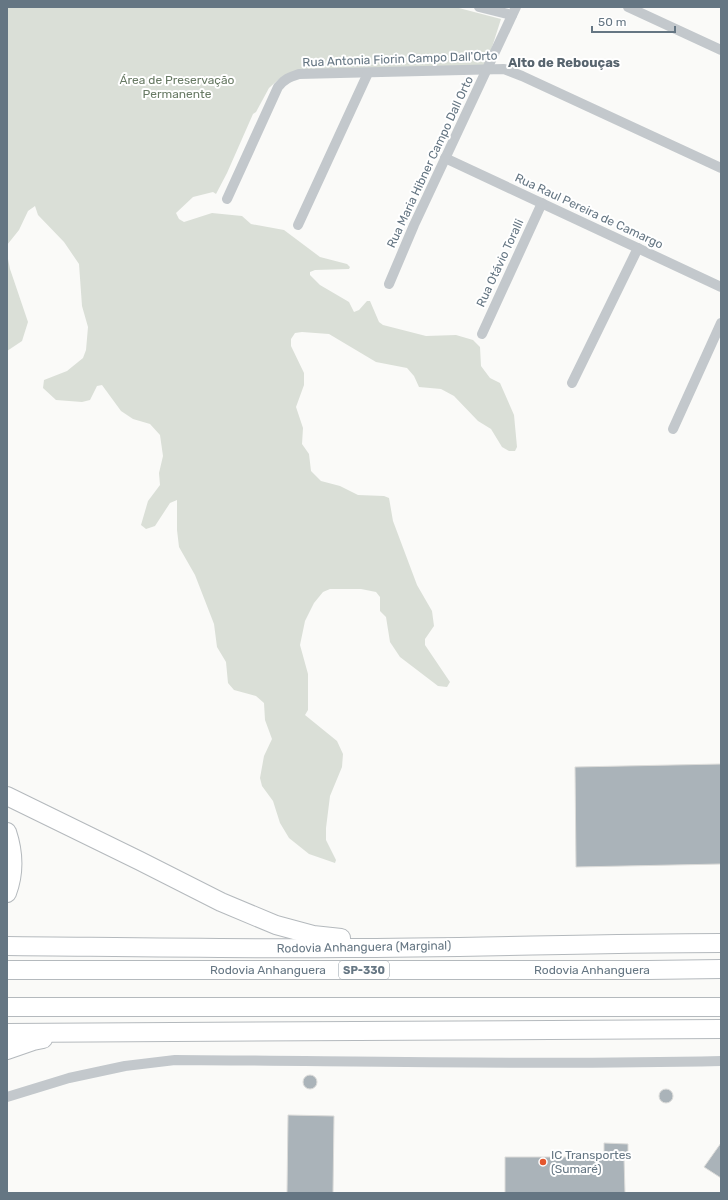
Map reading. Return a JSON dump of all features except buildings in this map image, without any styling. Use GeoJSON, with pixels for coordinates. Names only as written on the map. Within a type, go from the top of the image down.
{"type":"FeatureCollection","features":[{"type":"Feature","properties":{"kind":"highway"},"geometry":{"type":"LineString","coordinates":[[7,796],[221,902],[276,925],[313,935],[365,941],[481,946]]}},
{"type":"Feature","properties":{"kind":"highway"},"geometry":{"type":"LineString","coordinates":[[7,832],[13,860],[11,878],[7,893]]}},
{"type":"Feature","properties":{"kind":"highway","name":"Rodovia Anhanguera (Marginal)"},"geometry":{"type":"LineString","coordinates":[[7,946],[330,948],[721,943]]}},
{"type":"Feature","properties":{"kind":"highway","name":"Rodovia Anhanguera"},"geometry":{"type":"LineString","coordinates":[[7,970],[721,969]]}},
{"type":"Feature","properties":{"kind":"highway"},"geometry":{"type":"LineString","coordinates":[[7,1007],[721,1007]]}},
{"type":"Feature","properties":{"kind":"highway"},"geometry":{"type":"LineString","coordinates":[[7,1050],[33,1041],[49,1038],[169,1032],[283,1029],[721,1029]]}},
{"type":"Feature","properties":{"kind":"highway"},"geometry":{"type":"LineString","coordinates":[[7,1033],[169,1032]]}},
{"type":"Feature","properties":{"kind":"street"},"geometry":{"type":"LineString","coordinates":[[478,7],[514,11]]}},
{"type":"Feature","properties":{"kind":"street"},"geometry":{"type":"LineString","coordinates":[[628,7],[721,50]]}},
{"type":"Feature","properties":{"kind":"street","name":"Rua Maria Hibner Campo Dall Orto"},"geometry":{"type":"LineString","coordinates":[[389,284],[414,225],[514,11]]}},
{"type":"Feature","properties":{"kind":"street","name":"Rua Antonia Fiorin Campo Dall'Orto"},"geometry":{"type":"LineString","coordinates":[[227,199],[278,87],[283,81],[299,74],[487,69],[504,70],[522,76],[721,168]]}},
{"type":"Feature","properties":{"kind":"street"},"geometry":{"type":"LineString","coordinates":[[298,225],[368,73]]}},
{"type":"Feature","properties":{"kind":"street","name":"Rua Raul Pereira de Camargo"},"geometry":{"type":"LineString","coordinates":[[445,158],[721,287]]}},
{"type":"Feature","properties":{"kind":"street","name":"Rua Otávio Toralli"},"geometry":{"type":"LineString","coordinates":[[482,334],[542,203]]}},
{"type":"Feature","properties":{"kind":"street"},"geometry":{"type":"LineString","coordinates":[[572,383],[638,248]]}},
{"type":"Feature","properties":{"kind":"street"},"geometry":{"type":"LineString","coordinates":[[673,429],[721,323]]}},
{"type":"Feature","properties":{"kind":"street"},"geometry":{"type":"LineString","coordinates":[[7,1097],[68,1078],[125,1066],[174,1060],[521,1064],[721,1062]]}},
{"type":"Feature","properties":{"kind":"green space","name":"Área de Preservação Permanente"},"geometry":{"type":"Polygon","coordinates":[[[7,7],[455,7],[501,19],[486,66],[280,78],[269,88],[256,112],[253,114],[216,194],[213,192],[193,197],[176,213],[179,219],[184,222],[212,213],[242,216],[251,224],[284,230],[320,257],[347,264],[350,267],[349,269],[315,270],[310,272],[310,275],[320,285],[349,302],[354,312],[359,310],[367,301],[370,301],[379,322],[383,325],[426,336],[456,335],[473,340],[480,347],[481,366],[490,378],[500,383],[514,415],[517,447],[515,451],[509,451],[502,447],[491,429],[478,421],[454,396],[441,389],[419,387],[414,376],[407,368],[376,362],[329,334],[302,332],[295,333],[291,339],[291,346],[304,373],[304,385],[296,407],[303,428],[302,444],[309,454],[311,471],[321,481],[340,486],[358,495],[384,496],[389,498],[393,521],[417,585],[432,611],[434,626],[425,639],[425,645],[450,682],[447,687],[438,686],[400,657],[390,642],[386,617],[380,611],[380,597],[376,592],[361,589],[330,589],[323,592],[314,603],[305,621],[300,645],[308,674],[308,710],[305,715],[337,741],[343,754],[342,767],[330,796],[326,828],[326,840],[336,860],[335,863],[309,854],[289,838],[280,823],[273,801],[262,786],[260,778],[264,756],[272,739],[265,720],[264,703],[256,696],[234,690],[228,683],[226,662],[217,647],[214,624],[195,575],[179,547],[177,530],[177,500],[170,503],[155,526],[146,529],[141,525],[148,501],[160,485],[159,473],[163,456],[160,435],[150,424],[133,419],[121,411],[102,385],[97,386],[90,400],[82,402],[56,400],[43,388],[44,380],[67,371],[83,358],[86,350],[88,327],[82,306],[79,264],[64,242],[38,215],[35,206],[28,211],[19,230],[7,245],[7,7]]]}},
{"type":"Feature","properties":{"kind":"green space"},"geometry":{"type":"Polygon","coordinates":[[[7,254],[10,269],[28,322],[22,341],[7,351],[7,254]]]}},
{"type":"Feature","properties":{"kind":"place","name":"IC Transportes (Sumaré)"},"geometry":{"type":"Point","coordinates":[543,1162]}},
{"type":"Feature","properties":{"kind":"district","name":"Alto de Rebouças"},"geometry":{"type":"Point","coordinates":[564,62]}}]}
